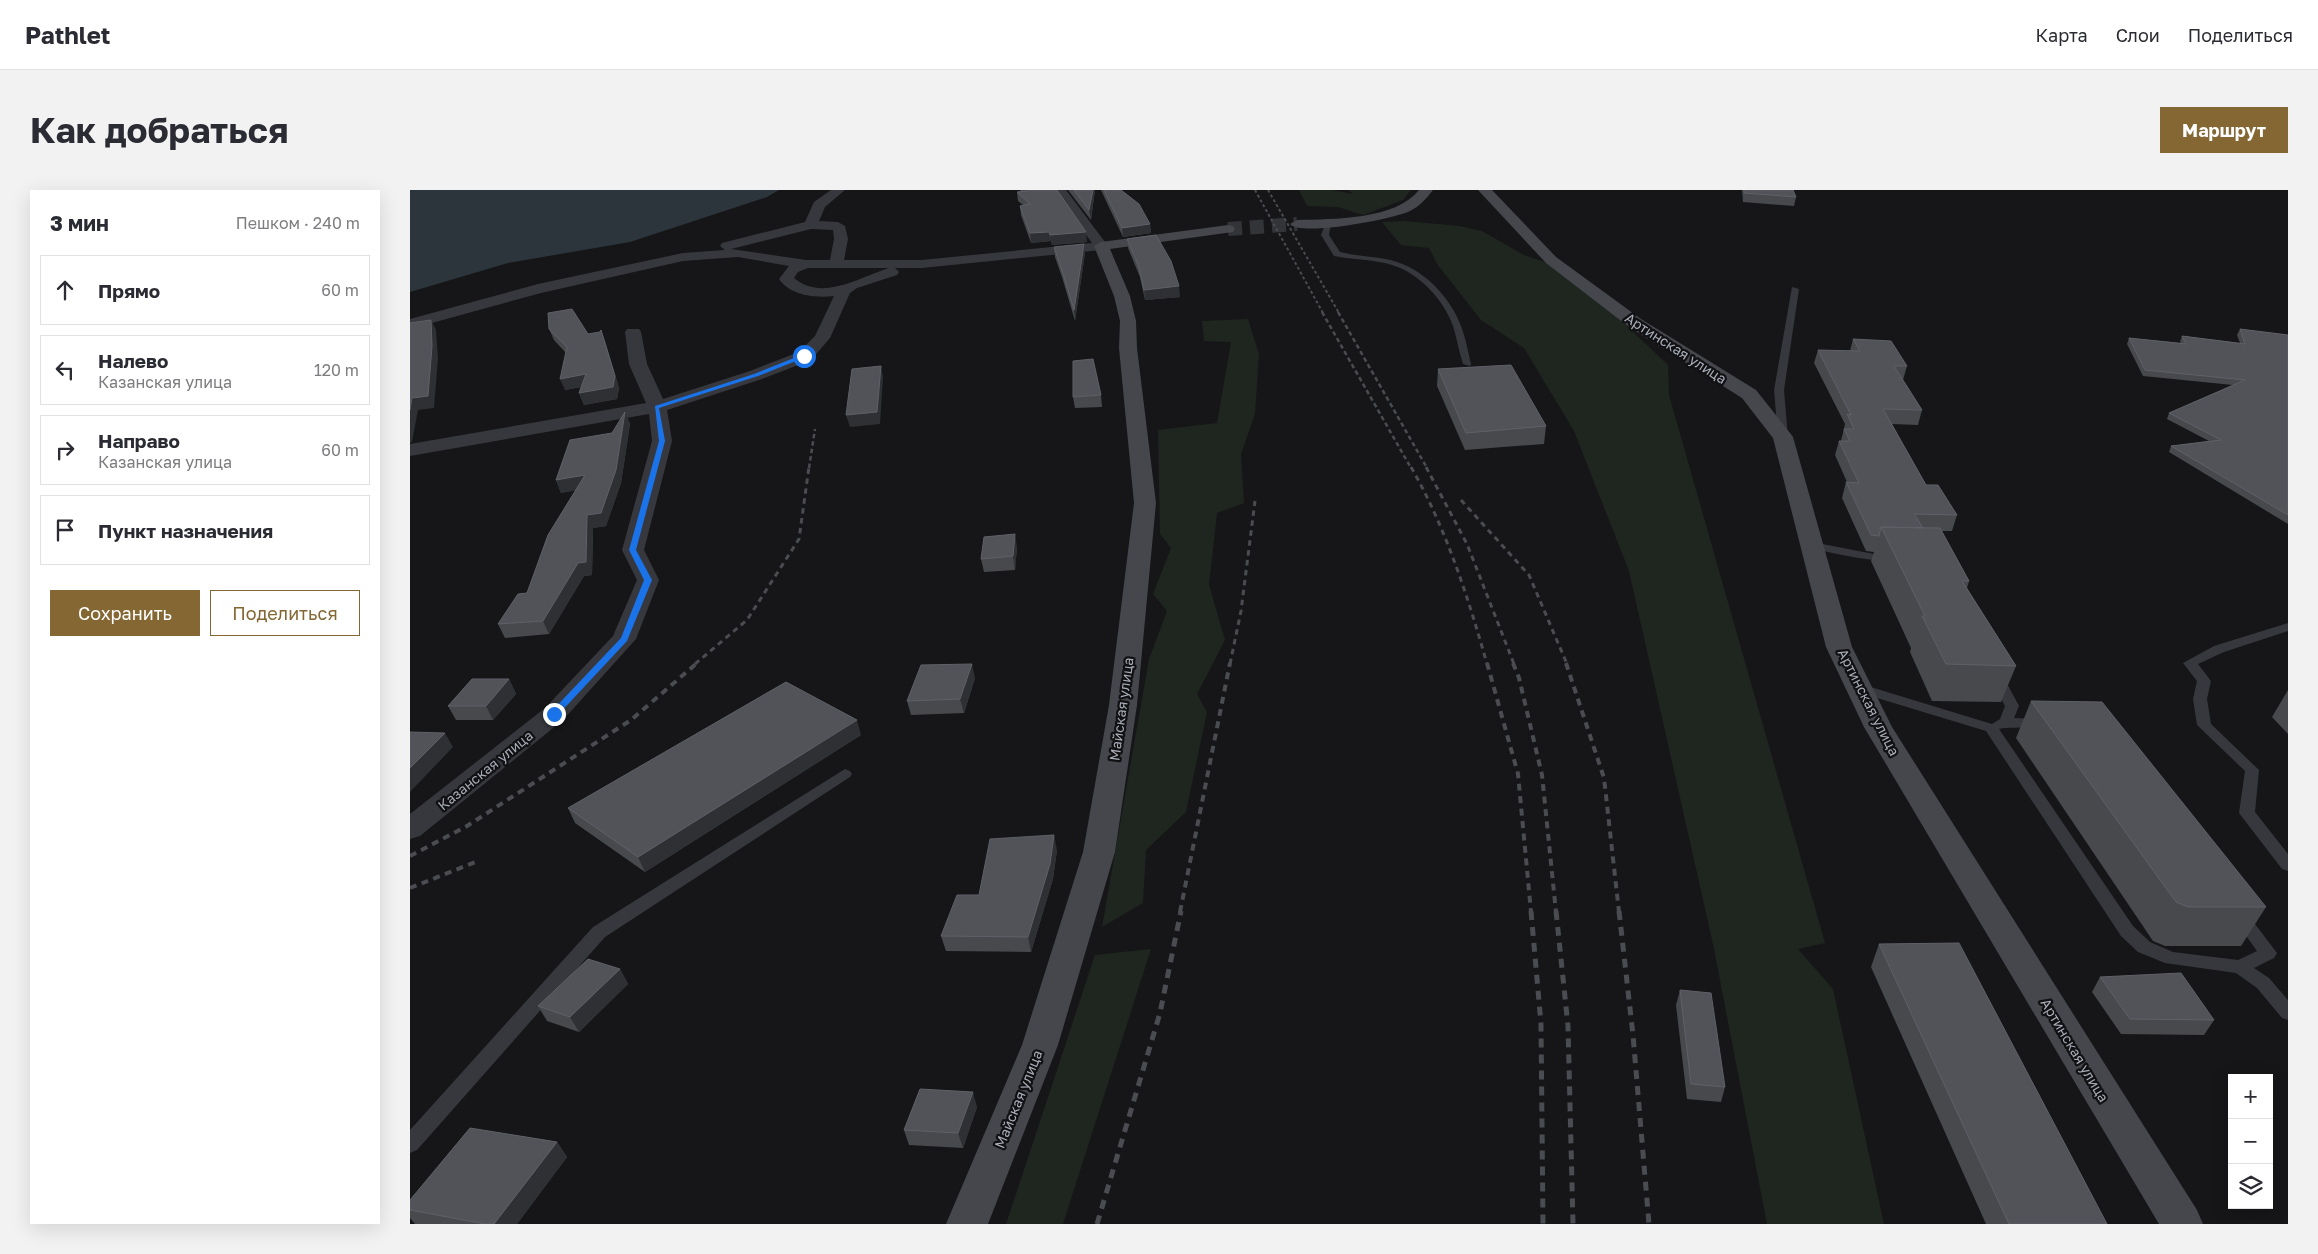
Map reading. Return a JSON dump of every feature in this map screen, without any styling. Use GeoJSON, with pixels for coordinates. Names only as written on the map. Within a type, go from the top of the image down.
{"type":"FeatureCollection","features":[{"type":"Feature","properties":{"kind":"street"},"geometry":{"type":"LineString","coordinates":[[811,225],[819,205],[839,190]]}},
{"type":"Feature","properties":{"kind":"street","name":"Майская улица"},"geometry":{"type":"LineString","coordinates":[[967,1224],[1040,1045],[1099,852],[1123,705],[1146,502],[1128,348],[1128,321],[1122,296],[1101,246],[1060,190]]}},
{"type":"Feature","properties":{"kind":"street"},"geometry":{"type":"LineString","coordinates":[[1297,224],[1328,223],[1387,214],[1409,206],[1424,196],[1426,190]]}},
{"type":"Feature","properties":{"kind":"street","name":"Артинская улица"},"geometry":{"type":"LineString","coordinates":[[1485,190],[1552,260],[1635,323],[1749,394],[1783,437],[1839,647],[1878,727],[2182,1224]]}},
{"type":"Feature","properties":{"kind":"street"},"geometry":{"type":"LineString","coordinates":[[410,324],[530,291],[683,257],[811,225],[838,226],[841,229],[836,265]]}},
{"type":"Feature","properties":{"kind":"street"},"geometry":{"type":"LineString","coordinates":[[683,257],[738,253],[806,264],[836,265],[877,270],[1101,246],[1228,229]]}},
{"type":"Feature","properties":{"kind":"street"},"geometry":{"type":"LineString","coordinates":[[806,264],[793,269],[786,279],[796,289],[821,293],[843,291],[877,270]]}},
{"type":"Feature","properties":{"kind":"street"},"geometry":{"type":"LineString","coordinates":[[410,450],[656,407],[756,375],[804,356],[822,338],[840,302],[843,291]]}},
{"type":"Feature","properties":{"kind":"street","name":"Казанская улица"},"geometry":{"type":"LineString","coordinates":[[410,828],[554,714],[624,639],[648,580],[633,550],[662,441],[656,407],[638,364],[633,332]]}},
{"type":"Feature","properties":{"kind":"lane"},"geometry":{"type":"LineString","coordinates":[[1328,223],[1325,235],[1337,254],[1401,266],[1414,272],[1440,296],[1456,324],[1467,364]]}},
{"type":"Feature","properties":{"kind":"lane"},"geometry":{"type":"LineString","coordinates":[[1783,437],[1779,390],[1795,289]]}},
{"type":"Feature","properties":{"kind":"lane"},"geometry":{"type":"LineString","coordinates":[[1812,544],[1874,557],[1900,557]]}},
{"type":"Feature","properties":{"kind":"lane"},"geometry":{"type":"LineString","coordinates":[[2288,627],[2218,649],[2190,663],[2204,681],[2200,699],[2204,726],[2252,770],[2247,813],[2288,865]]}},
{"type":"Feature","properties":{"kind":"lane"},"geometry":{"type":"LineString","coordinates":[[1989,662],[2012,706],[2006,722]]}},
{"type":"Feature","properties":{"kind":"lane"},"geometry":{"type":"LineString","coordinates":[[1859,688],[1991,728],[2006,722],[2059,724]]}},
{"type":"Feature","properties":{"kind":"lane"},"geometry":{"type":"LineString","coordinates":[[1991,728],[2127,932],[2144,947],[2171,958],[2240,967],[2263,983],[2288,1013]]}},
{"type":"Feature","properties":{"kind":"lane"},"geometry":{"type":"LineString","coordinates":[[410,1144],[599,932],[845,774]]}},
{"type":"Feature","properties":{"kind":"lane"},"geometry":{"type":"LineString","coordinates":[[2232,906],[2268,953],[2240,967]]}},
{"type":"Feature","properties":{"kind":"shaded area"},"geometry":{"type":"Polygon","coordinates":[[[410,190],[779,190],[767,197],[630,242],[508,263],[410,292],[410,190]]]}},
{"type":"Feature","properties":{"kind":"shaded area"},"geometry":{"type":"Polygon","coordinates":[[[1299,190],[1332,190],[1353,194],[1348,190],[1411,190],[1403,200],[1363,215],[1338,207],[1307,206],[1299,190]]]}},
{"type":"Feature","properties":{"kind":"shaded area"},"geometry":{"type":"Polygon","coordinates":[[[1404,221],[1459,226],[1482,231],[1524,255],[1551,264],[1612,312],[1668,365],[1669,395],[1825,943],[1798,949],[1833,989],[1884,1224],[1767,1224],[1713,944],[1629,571],[1574,431],[1524,348],[1481,320],[1437,264],[1429,248],[1401,245],[1382,222],[1404,221]]]}},
{"type":"Feature","properties":{"kind":"shaded area"},"geometry":{"type":"Polygon","coordinates":[[[1248,319],[1259,354],[1255,414],[1241,454],[1244,503],[1217,513],[1209,585],[1225,640],[1197,694],[1207,712],[1186,812],[1146,850],[1143,903],[1102,927],[1149,659],[1167,611],[1153,594],[1171,548],[1160,534],[1158,430],[1217,423],[1231,342],[1204,341],[1202,321],[1248,319]]]}},
{"type":"Feature","properties":{"kind":"shaded area"},"geometry":{"type":"Polygon","coordinates":[[[1151,949],[1063,1224],[1006,1224],[1095,955],[1151,949]]]}},
{"type":"Feature","properties":{"kind":"building"},"geometry":{"type":"Polygon","coordinates":[[[1057,190],[1086,232],[1050,235],[1049,232],[1030,233],[1020,206],[1030,204],[1017,192],[1057,190]]]}},
{"type":"Feature","properties":{"kind":"building"},"geometry":{"type":"Polygon","coordinates":[[[1074,190],[1093,190],[1089,210],[1074,190]]]}},
{"type":"Feature","properties":{"kind":"building"},"geometry":{"type":"Polygon","coordinates":[[[1104,190],[1121,190],[1139,204],[1150,224],[1122,228],[1104,190]]]}},
{"type":"Feature","properties":{"kind":"building"},"geometry":{"type":"Polygon","coordinates":[[[1744,190],[1793,190],[1796,197],[1744,193],[1744,190]]]}},
{"type":"Feature","properties":{"kind":"building"},"geometry":{"type":"Polygon","coordinates":[[[1156,235],[1171,261],[1179,286],[1144,290],[1139,267],[1127,239],[1156,235]]]}},
{"type":"Feature","properties":{"kind":"building"},"geometry":{"type":"Polygon","coordinates":[[[1084,244],[1074,310],[1054,247],[1084,244]]]}},
{"type":"Feature","properties":{"kind":"building"},"geometry":{"type":"Polygon","coordinates":[[[572,309],[588,334],[600,332],[601,330],[615,376],[613,387],[579,393],[586,374],[560,379],[567,347],[549,329],[548,313],[572,309]]]}},
{"type":"Feature","properties":{"kind":"building"},"geometry":{"type":"Polygon","coordinates":[[[431,320],[432,346],[428,396],[412,398],[410,410],[410,323],[431,320]]]}},
{"type":"Feature","properties":{"kind":"building"},"geometry":{"type":"Polygon","coordinates":[[[2240,329],[2288,335],[2288,515],[2171,446],[2221,440],[2169,413],[2245,380],[2145,370],[2129,338],[2186,344],[2182,336],[2245,344],[2240,329]]]}},
{"type":"Feature","properties":{"kind":"building"},"geometry":{"type":"Polygon","coordinates":[[[1853,339],[1891,341],[1907,366],[1894,366],[1922,410],[1883,409],[1926,485],[1938,485],[1957,515],[1914,514],[1923,528],[1881,527],[1879,536],[1871,535],[1846,482],[1859,483],[1839,441],[1850,441],[1844,429],[1854,429],[1847,414],[1851,415],[1818,350],[1860,351],[1853,339]]]}},
{"type":"Feature","properties":{"kind":"building"},"geometry":{"type":"Polygon","coordinates":[[[1093,359],[1101,395],[1073,397],[1073,361],[1093,359]]]}},
{"type":"Feature","properties":{"kind":"building"},"geometry":{"type":"Polygon","coordinates":[[[1511,365],[1546,426],[1466,433],[1438,369],[1511,365]]]}},
{"type":"Feature","properties":{"kind":"building"},"geometry":{"type":"Polygon","coordinates":[[[881,366],[877,412],[846,415],[852,369],[881,366]]]}},
{"type":"Feature","properties":{"kind":"building"},"geometry":{"type":"Polygon","coordinates":[[[625,412],[616,470],[601,513],[587,515],[586,562],[578,563],[543,621],[498,624],[518,594],[527,593],[548,535],[585,475],[556,480],[570,440],[612,433],[625,412]]]}},
{"type":"Feature","properties":{"kind":"building"},"geometry":{"type":"Polygon","coordinates":[[[1881,527],[1940,528],[1969,581],[1962,581],[2016,666],[1946,664],[1922,616],[1925,616],[1881,527]]]}},
{"type":"Feature","properties":{"kind":"building"},"geometry":{"type":"Polygon","coordinates":[[[1015,534],[1013,556],[981,559],[984,537],[1015,534]]]}},
{"type":"Feature","properties":{"kind":"building"},"geometry":{"type":"Polygon","coordinates":[[[972,664],[960,699],[907,701],[921,665],[972,664]]]}},
{"type":"Feature","properties":{"kind":"building"},"geometry":{"type":"Polygon","coordinates":[[[472,679],[509,679],[486,706],[448,706],[472,679]]]}},
{"type":"Feature","properties":{"kind":"building"},"geometry":{"type":"Polygon","coordinates":[[[786,682],[857,720],[638,857],[568,808],[786,682]]]}},
{"type":"Feature","properties":{"kind":"building"},"geometry":{"type":"Polygon","coordinates":[[[2031,701],[2102,702],[2266,907],[2188,907],[2176,902],[2031,701]]]}},
{"type":"Feature","properties":{"kind":"building"},"geometry":{"type":"Polygon","coordinates":[[[410,732],[445,733],[410,768],[410,732]]]}},
{"type":"Feature","properties":{"kind":"building"},"geometry":{"type":"Polygon","coordinates":[[[1054,835],[1050,864],[1028,937],[941,936],[957,895],[979,895],[990,839],[1054,835]]]}},
{"type":"Feature","properties":{"kind":"building"},"geometry":{"type":"Polygon","coordinates":[[[1959,943],[2107,1224],[2009,1224],[1879,944],[1959,943]]]}},
{"type":"Feature","properties":{"kind":"building"},"geometry":{"type":"Polygon","coordinates":[[[588,959],[620,969],[570,1017],[538,1006],[588,959]]]}},
{"type":"Feature","properties":{"kind":"building"},"geometry":{"type":"Polygon","coordinates":[[[2181,973],[2214,1020],[2130,1019],[2100,977],[2181,973]]]}},
{"type":"Feature","properties":{"kind":"building"},"geometry":{"type":"Polygon","coordinates":[[[1680,990],[1711,993],[1725,1087],[1691,1084],[1680,990]]]}},
{"type":"Feature","properties":{"kind":"building"},"geometry":{"type":"Polygon","coordinates":[[[920,1089],[973,1092],[958,1133],[904,1130],[920,1089]]]}},
{"type":"Feature","properties":{"kind":"building"},"geometry":{"type":"Polygon","coordinates":[[[470,1128],[557,1142],[494,1224],[410,1210],[410,1200],[470,1128]]]}},
{"type":"Feature","properties":{"kind":"tunnel"},"geometry":{"type":"LineString","coordinates":[[1228,229],[1297,224]]}},
{"type":"Feature","properties":{"kind":"railway"},"geometry":{"type":"LineString","coordinates":[[1255,190],[1323,313]]}},
{"type":"Feature","properties":{"kind":"railway"},"geometry":{"type":"LineString","coordinates":[[1268,190],[1339,313]]}},
{"type":"Feature","properties":{"kind":"railway"},"geometry":{"type":"LineString","coordinates":[[1322,312],[1411,468]]}},
{"type":"Feature","properties":{"kind":"railway"},"geometry":{"type":"LineString","coordinates":[[1338,312],[1427,468]]}},
{"type":"Feature","properties":{"kind":"railway"},"geometry":{"type":"LineString","coordinates":[[809,468],[815,429]]}},
{"type":"Feature","properties":{"kind":"railway"},"geometry":{"type":"LineString","coordinates":[[695,664],[747,620],[799,539],[809,467]]}},
{"type":"Feature","properties":{"kind":"railway"},"geometry":{"type":"LineString","coordinates":[[1411,467],[1424,490],[1455,563],[1487,664]]}},
{"type":"Feature","properties":{"kind":"railway"},"geometry":{"type":"LineString","coordinates":[[1426,467],[1467,544],[1514,664]]}},
{"type":"Feature","properties":{"kind":"railway"},"geometry":{"type":"LineString","coordinates":[[1461,500],[1529,575],[1567,664]]}},
{"type":"Feature","properties":{"kind":"railway"},"geometry":{"type":"LineString","coordinates":[[1230,664],[1241,611],[1255,501]]}},
{"type":"Feature","properties":{"kind":"railway"},"geometry":{"type":"LineString","coordinates":[[410,856],[467,826],[631,720],[697,663]]}},
{"type":"Feature","properties":{"kind":"railway"},"geometry":{"type":"LineString","coordinates":[[1180,912],[1230,663]]}},
{"type":"Feature","properties":{"kind":"railway"},"geometry":{"type":"LineString","coordinates":[[1487,663],[1518,774],[1531,912]]}},
{"type":"Feature","properties":{"kind":"railway"},"geometry":{"type":"LineString","coordinates":[[1513,663],[1519,678],[1542,775],[1556,912]]}},
{"type":"Feature","properties":{"kind":"railway"},"geometry":{"type":"LineString","coordinates":[[1566,663],[1604,778],[1619,912]]}},
{"type":"Feature","properties":{"kind":"railway"},"geometry":{"type":"LineString","coordinates":[[410,888],[478,861]]}},
{"type":"Feature","properties":{"kind":"railway"},"geometry":{"type":"LineString","coordinates":[[1097,1224],[1160,1013],[1181,911]]}},
{"type":"Feature","properties":{"kind":"railway"},"geometry":{"type":"LineString","coordinates":[[1531,911],[1541,1024],[1543,1224]]}},
{"type":"Feature","properties":{"kind":"railway"},"geometry":{"type":"LineString","coordinates":[[1556,911],[1568,1026],[1573,1224]]}},
{"type":"Feature","properties":{"kind":"railway"},"geometry":{"type":"LineString","coordinates":[[1619,911],[1633,1035],[1649,1224]]}},
{"type":"Feature","properties":{"kind":"route"},"geometry":{"type":"LineString","coordinates":[[554,714],[624,639],[648,580],[633,550],[662,441],[656,407],[756,375],[804,356]]}}]}
